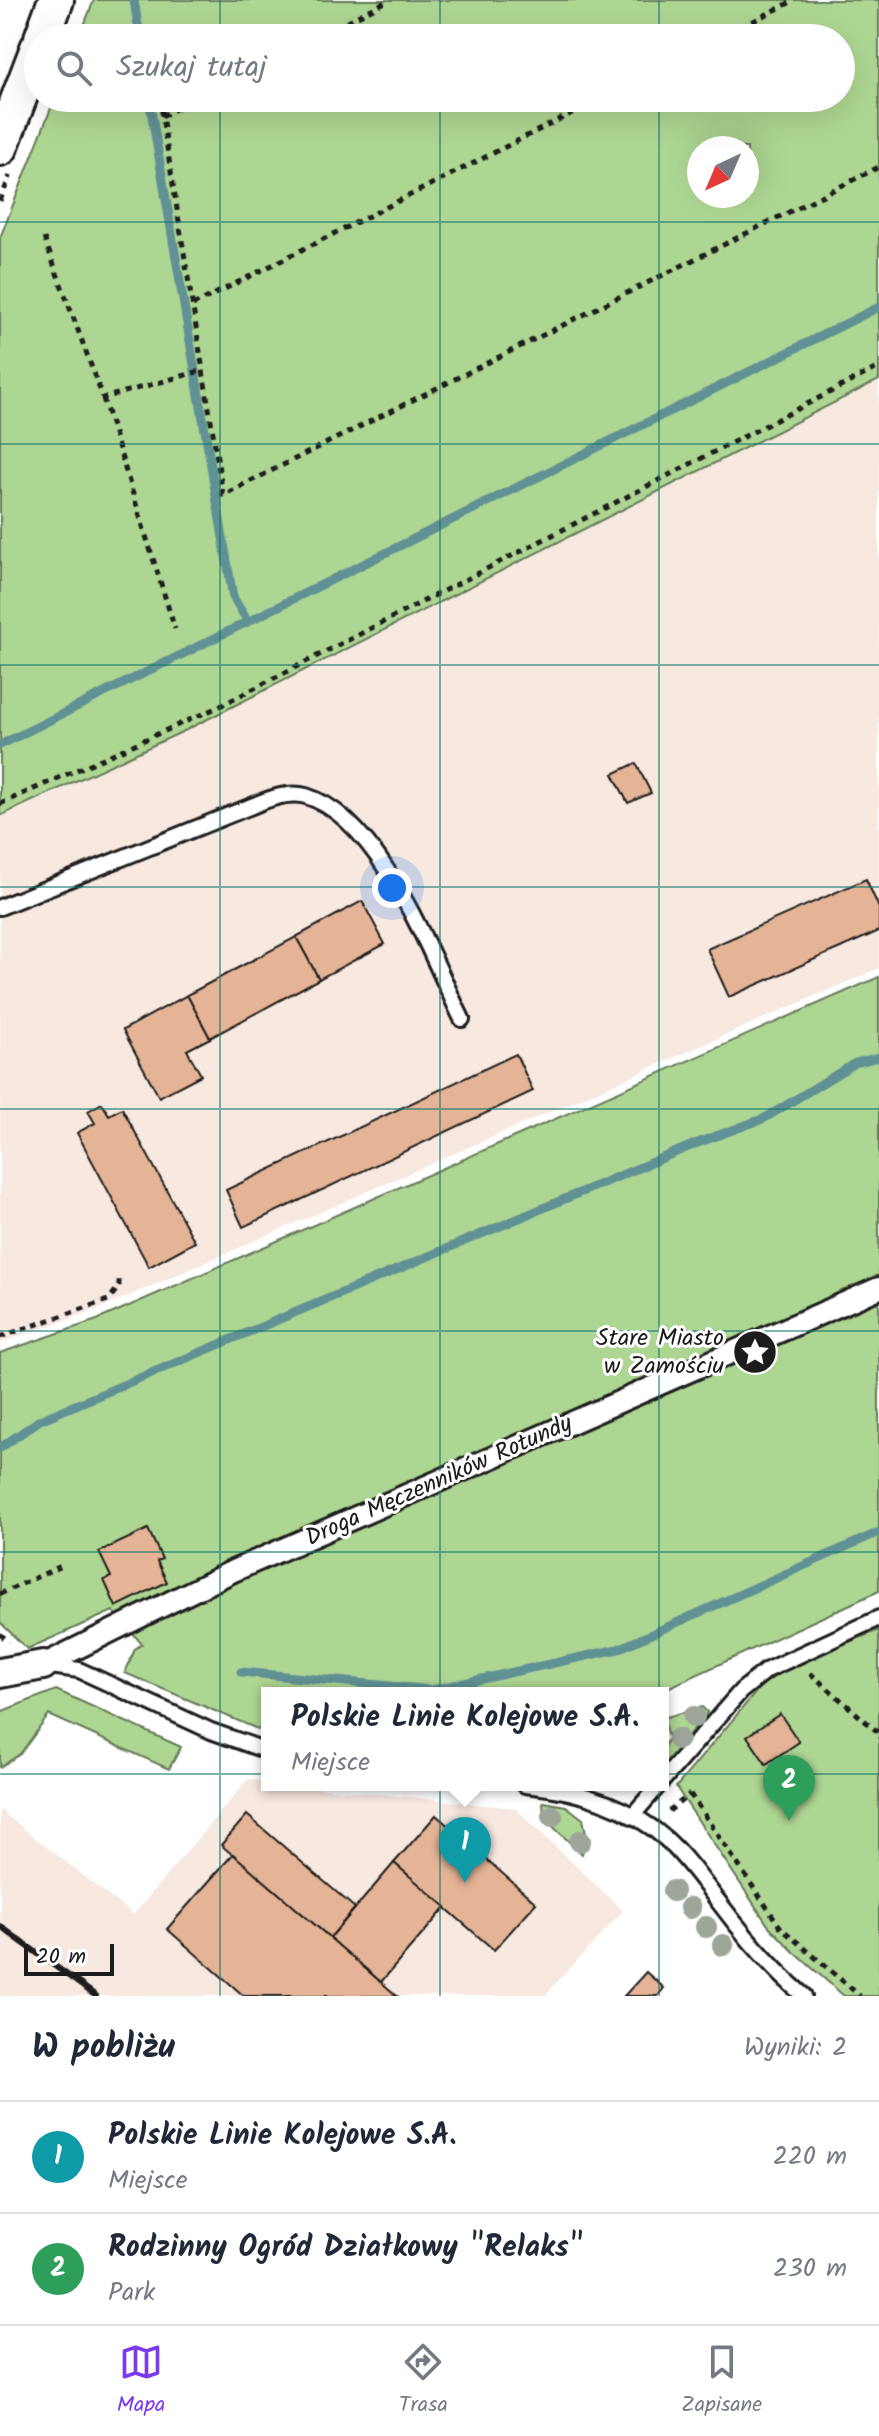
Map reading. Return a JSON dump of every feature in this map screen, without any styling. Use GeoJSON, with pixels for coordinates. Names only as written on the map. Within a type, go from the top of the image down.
{"type":"FeatureCollection","features":[{"type":"Feature","properties":{"kind":"street"},"geometry":{"type":"LineString","coordinates":[[47,24],[56,0]]}},
{"type":"Feature","properties":{"kind":"street"},"geometry":{"type":"LineString","coordinates":[[0,148],[24,85]]}},
{"type":"Feature","properties":{"kind":"street","name":"Droga Męczenników Rotundy"},"geometry":{"type":"LineString","coordinates":[[0,1673],[43,1665],[233,1571],[879,1288]]}},
{"type":"Feature","properties":{"kind":"lane"},"geometry":{"type":"LineString","coordinates":[[0,907],[264,801],[282,795],[304,795],[324,804],[340,817],[379,856],[462,1019]]}},
{"type":"Feature","properties":{"kind":"lane"},"geometry":{"type":"LineString","coordinates":[[669,1773],[741,1691],[767,1670],[879,1618]]}},
{"type":"Feature","properties":{"kind":"lane"},"geometry":{"type":"LineString","coordinates":[[43,1665],[79,1670],[211,1731],[261,1749]]}},
{"type":"Feature","properties":{"kind":"lane"},"geometry":{"type":"LineString","coordinates":[[590,1791],[666,1840],[757,1951],[804,1996]]}},
{"type":"Feature","properties":{"kind":"lane"},"geometry":{"type":"LineString","coordinates":[[632,1816],[654,1791]]}},
{"type":"Feature","properties":{"kind":"path"},"geometry":{"type":"LineString","coordinates":[[342,24],[389,0]]}},
{"type":"Feature","properties":{"kind":"path"},"geometry":{"type":"LineString","coordinates":[[748,24],[795,0]]}},
{"type":"Feature","properties":{"kind":"path"},"geometry":{"type":"LineString","coordinates":[[162,112],[223,495],[879,167]]}},
{"type":"Feature","properties":{"kind":"path"},"geometry":{"type":"LineString","coordinates":[[162,116],[170,112]]}},
{"type":"Feature","properties":{"kind":"path"},"geometry":{"type":"LineString","coordinates":[[193,305],[574,112]]}},
{"type":"Feature","properties":{"kind":"path"},"geometry":{"type":"LineString","coordinates":[[44,238],[103,398],[175,629]]}},
{"type":"Feature","properties":{"kind":"path"},"geometry":{"type":"LineString","coordinates":[[0,804],[216,708],[879,367]]}},
{"type":"Feature","properties":{"kind":"path"},"geometry":{"type":"LineString","coordinates":[[103,398],[204,370]]}},
{"type":"Feature","properties":{"kind":"path"},"geometry":{"type":"LineString","coordinates":[[0,1337],[108,1300],[119,1287],[119,1278]]}},
{"type":"Feature","properties":{"kind":"path"},"geometry":{"type":"LineString","coordinates":[[0,1594],[61,1566]]}},
{"type":"Feature","properties":{"kind":"path"},"geometry":{"type":"LineString","coordinates":[[816,1665],[806,1669],[879,1733]]}},
{"type":"Feature","properties":{"kind":"path"},"geometry":{"type":"LineString","coordinates":[[692,1779],[690,1794],[781,1928],[860,1996]]}},
{"type":"Feature","properties":{"kind":"shaded area"},"geometry":{"type":"Polygon","coordinates":[[[879,380],[879,968],[101,1308],[0,1343],[0,816],[186,730],[879,380]]]}},
{"type":"Feature","properties":{"kind":"shaded area"},"geometry":{"type":"Polygon","coordinates":[[[248,1779],[261,1781],[261,1791],[352,1791],[515,1808],[623,1911],[544,1996],[0,1996],[0,1810],[133,1915],[248,1779]]]}},
{"type":"Feature","properties":{"kind":"green space"},"geometry":{"type":"Polygon","coordinates":[[[94,0],[879,0],[879,380],[186,730],[0,816],[0,238],[50,112],[855,112],[855,24],[85,24],[94,0]]]}},
{"type":"Feature","properties":{"kind":"green space"},"geometry":{"type":"Polygon","coordinates":[[[879,977],[879,1591],[669,1687],[261,1687],[261,1730],[125,1673],[135,1649],[142,1644],[113,1611],[27,1649],[0,1622],[0,1353],[97,1320],[879,977]]]}},
{"type":"Feature","properties":{"kind":"green space"},"geometry":{"type":"Polygon","coordinates":[[[879,1630],[879,1996],[844,1996],[768,1925],[676,1787],[761,1686],[792,1665],[879,1630]]]}},
{"type":"Feature","properties":{"kind":"green space"},"geometry":{"type":"Polygon","coordinates":[[[56,1690],[181,1747],[169,1769],[49,1715],[20,1754],[0,1767],[0,1712],[56,1690]]]}},
{"type":"Feature","properties":{"kind":"green space"},"geometry":{"type":"Polygon","coordinates":[[[702,1707],[707,1712],[669,1758],[669,1716],[702,1707]]]}},
{"type":"Feature","properties":{"kind":"green space"},"geometry":{"type":"Polygon","coordinates":[[[543,1802],[566,1806],[583,1819],[587,1837],[582,1854],[544,1818],[543,1802]]]}},
{"type":"Feature","properties":{"kind":"building"},"geometry":{"type":"Polygon","coordinates":[[[636,763],[651,793],[628,803],[613,774],[636,763]]]}},
{"type":"Feature","properties":{"kind":"building"},"geometry":{"type":"Polygon","coordinates":[[[866,879],[879,908],[879,931],[729,997],[707,949],[866,879]]]}},
{"type":"Feature","properties":{"kind":"building"},"geometry":{"type":"Polygon","coordinates":[[[362,901],[385,944],[319,979],[296,937],[362,901]]]}},
{"type":"Feature","properties":{"kind":"building"},"geometry":{"type":"Polygon","coordinates":[[[296,937],[319,979],[210,1038],[187,995],[296,937]]]}},
{"type":"Feature","properties":{"kind":"building"},"geometry":{"type":"Polygon","coordinates":[[[187,995],[210,1038],[187,1050],[201,1075],[159,1097],[123,1030],[187,995]]]}},
{"type":"Feature","properties":{"kind":"building"},"geometry":{"type":"Polygon","coordinates":[[[516,1054],[533,1091],[243,1227],[226,1190],[516,1054]]]}},
{"type":"Feature","properties":{"kind":"building"},"geometry":{"type":"Polygon","coordinates":[[[102,1103],[109,1115],[122,1108],[195,1242],[149,1267],[77,1133],[95,1123],[88,1111],[102,1103]]]}},
{"type":"Feature","properties":{"kind":"building"},"geometry":{"type":"Polygon","coordinates":[[[148,1529],[162,1559],[157,1561],[167,1582],[116,1607],[104,1580],[111,1577],[99,1552],[148,1529]]]}},
{"type":"Feature","properties":{"kind":"building"},"geometry":{"type":"Polygon","coordinates":[[[780,1714],[799,1742],[766,1764],[747,1736],[780,1714]]]}},
{"type":"Feature","properties":{"kind":"building"},"geometry":{"type":"Polygon","coordinates":[[[247,1815],[355,1908],[330,1938],[221,1845],[247,1815]]]}},
{"type":"Feature","properties":{"kind":"building"},"geometry":{"type":"Polygon","coordinates":[[[436,1815],[536,1903],[494,1950],[394,1863],[436,1815]]]}},
{"type":"Feature","properties":{"kind":"building"},"geometry":{"type":"Polygon","coordinates":[[[233,1854],[397,1996],[244,1996],[167,1929],[233,1854]]]}},
{"type":"Feature","properties":{"kind":"building"},"geometry":{"type":"Polygon","coordinates":[[[394,1863],[446,1907],[381,1982],[330,1938],[394,1863]]]}},
{"type":"Feature","properties":{"kind":"building"},"geometry":{"type":"Polygon","coordinates":[[[646,1972],[664,1988],[658,1996],[624,1996],[646,1972]]]}},
{"type":"Feature","properties":{"kind":"waterway"},"geometry":{"type":"LineString","coordinates":[[134,0],[138,24]]}},
{"type":"Feature","properties":{"kind":"waterway"},"geometry":{"type":"LineString","coordinates":[[151,112],[233,597],[248,622]]}},
{"type":"Feature","properties":{"kind":"waterway"},"geometry":{"type":"LineString","coordinates":[[0,745],[879,307]]}},
{"type":"Feature","properties":{"kind":"waterway"},"geometry":{"type":"LineString","coordinates":[[0,1448],[40,1420],[700,1142],[765,1118],[855,1063],[879,1057]]}},
{"type":"Feature","properties":{"kind":"waterway"},"geometry":{"type":"LineString","coordinates":[[446,1687],[618,1649],[879,1532]]}},
{"type":"Feature","properties":{"kind":"waterway"},"geometry":{"type":"LineString","coordinates":[[241,1672],[400,1687]]}},
{"type":"Feature","properties":{"kind":"railway"},"geometry":{"type":"LineString","coordinates":[[0,1926],[96,1996]]}},
{"type":"Feature","properties":{"kind":"place","name":"Stare Miasto w Zamościu"},"geometry":{"type":"Point","coordinates":[755,1352]}},
{"type":"Feature","properties":{"kind":"place","name":"Rodzinny Ogród Działkowy \"Relaks\""},"geometry":{"type":"Point","coordinates":[789,1821]}},
{"type":"Feature","properties":{"kind":"place","name":"Polskie Linie Kolejowe S.A."},"geometry":{"type":"Point","coordinates":[465,1883]}}]}
